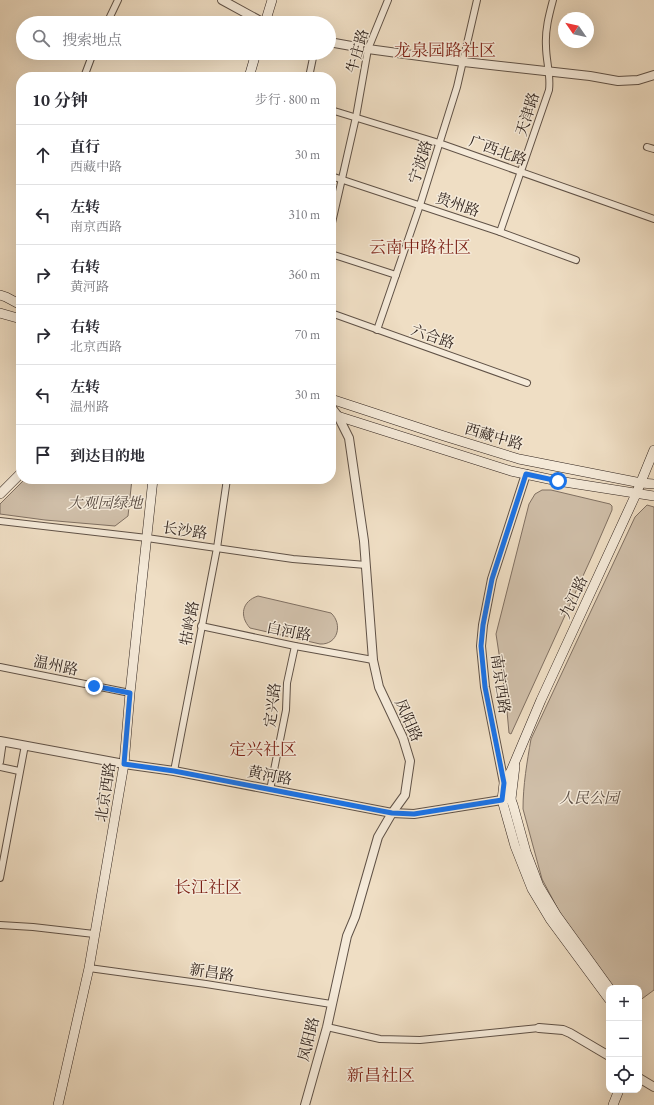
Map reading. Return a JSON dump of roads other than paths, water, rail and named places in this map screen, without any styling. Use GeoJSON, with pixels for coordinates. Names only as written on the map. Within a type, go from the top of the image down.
{"type":"FeatureCollection","features":[{"type":"Feature","properties":{"kind":"main road"},"geometry":{"type":"LineString","coordinates":[[267,16],[272,0]]}},
{"type":"Feature","properties":{"kind":"main road"},"geometry":{"type":"LineString","coordinates":[[250,72],[254,60]]}},
{"type":"Feature","properties":{"kind":"main road"},"geometry":{"type":"LineString","coordinates":[[0,295],[6,296],[16,302]]}},
{"type":"Feature","properties":{"kind":"main road"},"geometry":{"type":"LineString","coordinates":[[0,301],[16,304]]}},
{"type":"Feature","properties":{"kind":"main road"},"geometry":{"type":"LineString","coordinates":[[0,313],[16,318]]}},
{"type":"Feature","properties":{"kind":"main road"},"geometry":{"type":"LineString","coordinates":[[0,318],[16,320]]}},
{"type":"Feature","properties":{"kind":"main road","name":"西藏中路"},"geometry":{"type":"LineString","coordinates":[[336,401],[444,436],[519,458],[641,483],[654,484]]}},
{"type":"Feature","properties":{"kind":"main road","name":"西藏中路"},"geometry":{"type":"LineString","coordinates":[[336,416],[511,471],[654,496]]}},
{"type":"Feature","properties":{"kind":"main road","name":"九江路"},"geometry":{"type":"LineString","coordinates":[[504,783],[641,483],[654,450]]}},
{"type":"Feature","properties":{"kind":"main road"},"geometry":{"type":"LineString","coordinates":[[0,494],[16,477]]}},
{"type":"Feature","properties":{"kind":"main road","name":"北京西路"},"geometry":{"type":"LineString","coordinates":[[58,1105],[89,968],[124,764],[130,693],[152,484]]}},
{"type":"Feature","properties":{"kind":"main road","name":"九江路"},"geometry":{"type":"LineString","coordinates":[[507,799],[517,756]]}},
{"type":"Feature","properties":{"kind":"main road","name":"南京西路"},"geometry":{"type":"LineString","coordinates":[[504,783],[515,846],[532,889],[550,919],[606,995]]}},
{"type":"Feature","properties":{"kind":"main road","name":"南京西路"},"geometry":{"type":"LineString","coordinates":[[507,799],[539,886],[557,916],[608,985]]}},
{"type":"Feature","properties":{"kind":"main road"},"geometry":{"type":"LineString","coordinates":[[613,1105],[618,1093]]}},
{"type":"Feature","properties":{"kind":"street"},"geometry":{"type":"LineString","coordinates":[[110,16],[118,0]]}},
{"type":"Feature","properties":{"kind":"street"},"geometry":{"type":"LineString","coordinates":[[222,0],[252,16]]}},
{"type":"Feature","properties":{"kind":"street","name":"牛庄路"},"geometry":{"type":"LineString","coordinates":[[336,205],[356,116],[368,49],[388,0]]}},
{"type":"Feature","properties":{"kind":"street","name":"宁波路"},"geometry":{"type":"LineString","coordinates":[[377,330],[420,205],[464,62],[477,0]]}},
{"type":"Feature","properties":{"kind":"street","name":"天津路"},"geometry":{"type":"LineString","coordinates":[[500,232],[549,90],[550,81],[546,46],[546,28],[553,0]]}},
{"type":"Feature","properties":{"kind":"street"},"geometry":{"type":"LineString","coordinates":[[336,43],[464,62],[549,71],[618,81],[638,80],[654,75]]}},
{"type":"Feature","properties":{"kind":"street"},"geometry":{"type":"LineString","coordinates":[[86,72],[90,60]]}},
{"type":"Feature","properties":{"kind":"street"},"geometry":{"type":"LineString","coordinates":[[310,72],[313,60]]}},
{"type":"Feature","properties":{"kind":"street","name":"广西北路"},"geometry":{"type":"LineString","coordinates":[[336,111],[356,116],[439,143],[654,219]]}},
{"type":"Feature","properties":{"kind":"street"},"geometry":{"type":"LineString","coordinates":[[647,147],[654,150]]}},
{"type":"Feature","properties":{"kind":"street","name":"贵州路"},"geometry":{"type":"LineString","coordinates":[[336,177],[500,232],[576,260]]}},
{"type":"Feature","properties":{"kind":"street"},"geometry":{"type":"LineString","coordinates":[[336,256],[396,275]]}},
{"type":"Feature","properties":{"kind":"street","name":"六合路"},"geometry":{"type":"LineString","coordinates":[[336,315],[527,382]]}},
{"type":"Feature","properties":{"kind":"street","name":"凤阳路"},"geometry":{"type":"LineString","coordinates":[[305,1105],[326,1027],[347,936],[378,837],[392,813],[405,795],[410,761],[403,738],[379,687],[373,660],[364,541],[349,438],[336,418]]}},
{"type":"Feature","properties":{"kind":"street","name":"南京西路"},"geometry":{"type":"LineString","coordinates":[[504,783],[485,687],[481,646],[483,625],[492,579],[526,474]]}},
{"type":"Feature","properties":{"kind":"street","name":"牯岭路"},"geometry":{"type":"LineString","coordinates":[[174,771],[217,548],[225,484]]}},
{"type":"Feature","properties":{"kind":"street","name":"长沙路"},"geometry":{"type":"LineString","coordinates":[[0,521],[147,538],[293,559],[366,565]]}},
{"type":"Feature","properties":{"kind":"street","name":"白河路"},"geometry":{"type":"LineString","coordinates":[[201,626],[295,646],[373,660]]}},
{"type":"Feature","properties":{"kind":"street","name":"定兴路"},"geometry":{"type":"LineString","coordinates":[[270,790],[286,710],[287,683],[295,646]]}},
{"type":"Feature","properties":{"kind":"street","name":"温州路"},"geometry":{"type":"LineString","coordinates":[[0,667],[130,693]]}},
{"type":"Feature","properties":{"kind":"street"},"geometry":{"type":"LineString","coordinates":[[0,762],[2,741]]}},
{"type":"Feature","properties":{"kind":"street","name":"黄河路"},"geometry":{"type":"LineString","coordinates":[[2,741],[124,764],[174,771],[392,813],[414,814],[507,799]]}},
{"type":"Feature","properties":{"kind":"street"},"geometry":{"type":"LineString","coordinates":[[0,878],[25,745]]}},
{"type":"Feature","properties":{"kind":"street"},"geometry":{"type":"LineString","coordinates":[[0,767],[20,771]]}},
{"type":"Feature","properties":{"kind":"street"},"geometry":{"type":"LineString","coordinates":[[0,925],[94,934]]}},
{"type":"Feature","properties":{"kind":"street","name":"新昌路"},"geometry":{"type":"LineString","coordinates":[[89,968],[206,984],[331,1004]]}},
{"type":"Feature","properties":{"kind":"street"},"geometry":{"type":"LineString","coordinates":[[326,1027],[380,1039],[420,1040],[539,1028],[563,1030],[606,1054]]}},
{"type":"Feature","properties":{"kind":"street"},"geometry":{"type":"LineString","coordinates":[[642,1080],[654,1087]]}},
{"type":"Feature","properties":{"kind":"district","name":"龙泉园路社区"},"geometry":{"type":"Point","coordinates":[445,50]}},
{"type":"Feature","properties":{"kind":"district","name":"云南中路社区"},"geometry":{"type":"Point","coordinates":[420,247]}},
{"type":"Feature","properties":{"kind":"district","name":"定兴社区"},"geometry":{"type":"Point","coordinates":[263,749]}},
{"type":"Feature","properties":{"kind":"district","name":"长江社区"},"geometry":{"type":"Point","coordinates":[208,887]}},
{"type":"Feature","properties":{"kind":"district","name":"新昌社区"},"geometry":{"type":"Point","coordinates":[381,1075]}},
{"type":"Feature","properties":{"kind":"park label","name":"大观园绿地"},"geometry":{"type":"Point","coordinates":[105,502]}},
{"type":"Feature","properties":{"kind":"park label","name":"人民公园"},"geometry":{"type":"Point","coordinates":[589,797]}}]}
